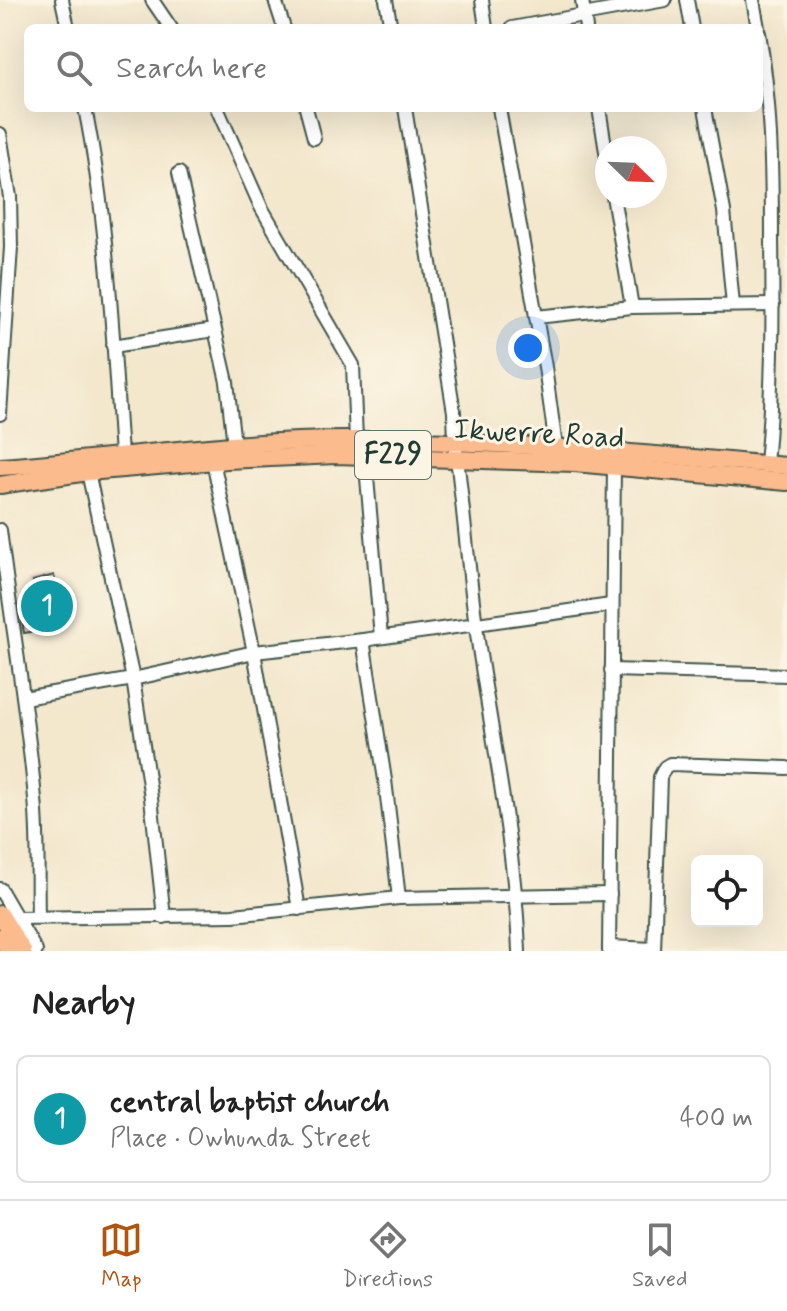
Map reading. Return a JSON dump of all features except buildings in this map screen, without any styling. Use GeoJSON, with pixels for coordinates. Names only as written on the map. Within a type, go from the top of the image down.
{"type":"FeatureCollection","features":[{"type":"Feature","properties":{"kind":"main road","name":"Ikwerre Road"},"geometry":{"type":"LineString","coordinates":[[5,463],[234,445],[456,450],[556,447],[787,466]]}},
{"type":"Feature","properties":{"kind":"main road","name":"Ikwerre Road"},"geometry":{"type":"LineString","coordinates":[[0,485],[88,472],[360,448]]}},
{"type":"Feature","properties":{"kind":"main road","name":"Ikwerre Road"},"geometry":{"type":"LineString","coordinates":[[456,450],[787,482]]}},
{"type":"Feature","properties":{"kind":"main road"},"geometry":{"type":"LineString","coordinates":[[8,916],[23,951]]}},
{"type":"Feature","properties":{"kind":"main road"},"geometry":{"type":"LineString","coordinates":[[0,937],[9,951]]}},
{"type":"Feature","properties":{"kind":"street"},"geometry":{"type":"LineString","coordinates":[[62,0],[67,24]]}},
{"type":"Feature","properties":{"kind":"street"},"geometry":{"type":"LineString","coordinates":[[152,0],[168,24]]}},
{"type":"Feature","properties":{"kind":"street"},"geometry":{"type":"LineString","coordinates":[[275,0],[283,24]]}},
{"type":"Feature","properties":{"kind":"street"},"geometry":{"type":"LineString","coordinates":[[386,0],[390,24]]}},
{"type":"Feature","properties":{"kind":"street"},"geometry":{"type":"LineString","coordinates":[[482,0],[485,24]]}},
{"type":"Feature","properties":{"kind":"street"},"geometry":{"type":"LineString","coordinates":[[582,0],[585,22]]}},
{"type":"Feature","properties":{"kind":"street"},"geometry":{"type":"LineString","coordinates":[[561,24],[585,22],[665,0]]}},
{"type":"Feature","properties":{"kind":"street"},"geometry":{"type":"LineString","coordinates":[[687,0],[691,24]]}},
{"type":"Feature","properties":{"kind":"street"},"geometry":{"type":"LineString","coordinates":[[753,0],[758,24]]}},
{"type":"Feature","properties":{"kind":"street"},"geometry":{"type":"LineString","coordinates":[[763,63],[770,120],[773,305],[771,413],[766,464]]}},
{"type":"Feature","properties":{"kind":"street"},"geometry":{"type":"LineString","coordinates":[[86,112],[94,149],[121,455]]}},
{"type":"Feature","properties":{"kind":"street"},"geometry":{"type":"LineString","coordinates":[[219,112],[261,207],[353,365],[381,637]]}},
{"type":"Feature","properties":{"kind":"street"},"geometry":{"type":"LineString","coordinates":[[307,112],[314,138]]}},
{"type":"Feature","properties":{"kind":"street"},"geometry":{"type":"LineString","coordinates":[[406,112],[454,412],[476,623],[515,898],[519,951]]}},
{"type":"Feature","properties":{"kind":"street"},"geometry":{"type":"LineString","coordinates":[[500,112],[556,447]]}},
{"type":"Feature","properties":{"kind":"street"},"geometry":{"type":"LineString","coordinates":[[600,112],[603,136]]}},
{"type":"Feature","properties":{"kind":"street"},"geometry":{"type":"LineString","coordinates":[[706,112],[730,253],[733,305]]}},
{"type":"Feature","properties":{"kind":"street"},"geometry":{"type":"LineString","coordinates":[[0,134],[10,197],[11,247],[0,414]]}},
{"type":"Feature","properties":{"kind":"street"},"geometry":{"type":"LineString","coordinates":[[179,173],[227,382],[234,445]]}},
{"type":"Feature","properties":{"kind":"street"},"geometry":{"type":"LineString","coordinates":[[615,208],[632,307]]}},
{"type":"Feature","properties":{"kind":"street"},"geometry":{"type":"LineString","coordinates":[[536,317],[632,307],[773,305]]}},
{"type":"Feature","properties":{"kind":"street"},"geometry":{"type":"LineString","coordinates":[[113,346],[214,330]]}},
{"type":"Feature","properties":{"kind":"street"},"geometry":{"type":"LineString","coordinates":[[213,461],[254,652],[299,909]]}},
{"type":"Feature","properties":{"kind":"street"},"geometry":{"type":"LineString","coordinates":[[614,466],[609,949],[654,950],[660,777],[665,767],[670,764],[787,768]]}},
{"type":"Feature","properties":{"kind":"street"},"geometry":{"type":"LineString","coordinates":[[88,472],[133,679],[151,798],[164,917]]}},
{"type":"Feature","properties":{"kind":"street"},"geometry":{"type":"LineString","coordinates":[[0,530],[36,804],[38,917]]}},
{"type":"Feature","properties":{"kind":"street"},"geometry":{"type":"LineString","coordinates":[[24,698],[133,679],[254,652],[611,605]]}},
{"type":"Feature","properties":{"kind":"street"},"geometry":{"type":"LineString","coordinates":[[363,640],[385,780],[399,898]]}},
{"type":"Feature","properties":{"kind":"street"},"geometry":{"type":"LineString","coordinates":[[611,670],[787,675]]}},
{"type":"Feature","properties":{"kind":"street"},"geometry":{"type":"LineString","coordinates":[[0,889],[8,916],[36,951]]}},
{"type":"Feature","properties":{"kind":"street"},"geometry":{"type":"LineString","coordinates":[[8,916],[164,917],[299,909],[399,898],[610,894]]}},
{"type":"Feature","properties":{"kind":"place","name":"central baptist church"},"geometry":{"type":"Point","coordinates":[47,606]}}]}
